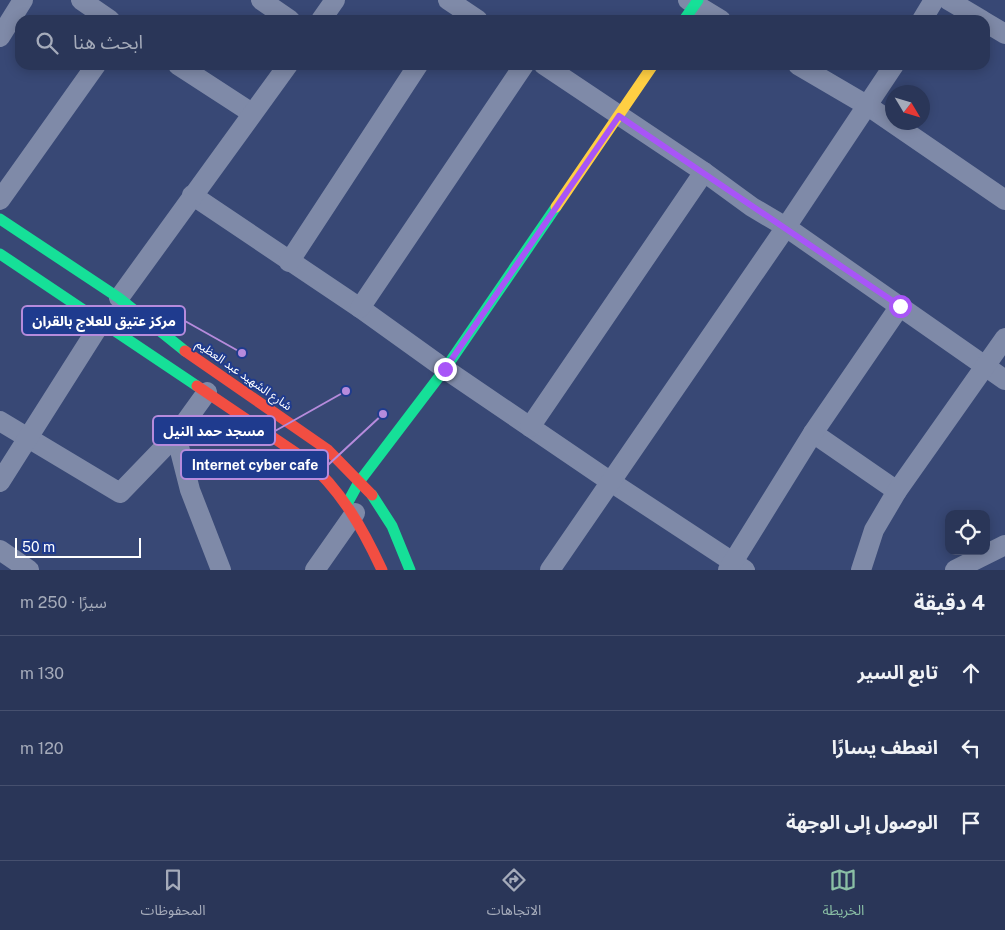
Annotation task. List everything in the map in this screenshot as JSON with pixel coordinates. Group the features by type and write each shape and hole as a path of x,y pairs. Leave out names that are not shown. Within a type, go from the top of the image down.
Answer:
{"main road":[{"path":"352,507 360,482 445,369 651,70"},
{"name":"شارع الشهيد عبد العظيم","path":"0,219 119,298 186,350 328,450 376,499 384,512 410,570"},
{"path":"0,254 305,459 334,485 352,507 382,570"},
{"path":"172,368 186,350"}],"street":[{"path":"0,37 23,0"},
{"path":"81,0 103,15"},
{"path":"261,0 283,15"},
{"path":"324,15 335,0"},
{"path":"925,15 934,0"},
{"path":"948,0 974,15"},
{"path":"691,6 710,15"},
{"path":"451,9 466,15"},
{"path":"990,25 1005,34"},
{"path":"0,200 92,70"},
{"path":"186,70 252,113"},
{"path":"119,298 284,70"},
{"path":"289,262 415,70"},
{"path":"360,308 521,70"},
{"path":"551,70 704,172 752,207 786,228 1005,380"},
{"path":"807,70 868,106 1005,200"},
{"path":"550,570 566,562 611,482 786,228 891,70"},
{"path":"530,427 704,172"},
{"path":"192,195 360,308 445,369 735,567 813,433 900,306"},
{"path":"0,482 102,321"},
{"path":"861,570 874,530 897,490 1005,338"},
{"path":"0,421 27,439 120,493 176,435 206,392"},
{"path":"813,433 897,490"},
{"path":"176,435 190,490 221,570"},
{"path":"315,570 352,507"},
{"path":"955,570 1005,545"},
{"path":"0,550 29,570"}],"traffic: fast":[{"path":"688,15 698,0"},
{"path":"348,502 359,482 445,369 556,207"},
{"path":"0,219 119,298 185,351"},
{"path":"0,254 197,386"},
{"path":"372,495 392,526 410,570"}],"traffic: slow":[{"path":"556,207 650,70"}],"traffic: jam":[{"path":"185,351 328,450 372,495"},
{"path":"197,386 305,459 318,471 350,510 382,570"}],"place":[{"name":"مركز عتيق للعلاج بالقران","path":"242,353"},
{"name":"مسجد حمد النيل","path":"346,391"},
{"name":"Internet cyber cafe","path":"383,414"}],"route":[{"path":"445,369 619,116 900,306"}]}
